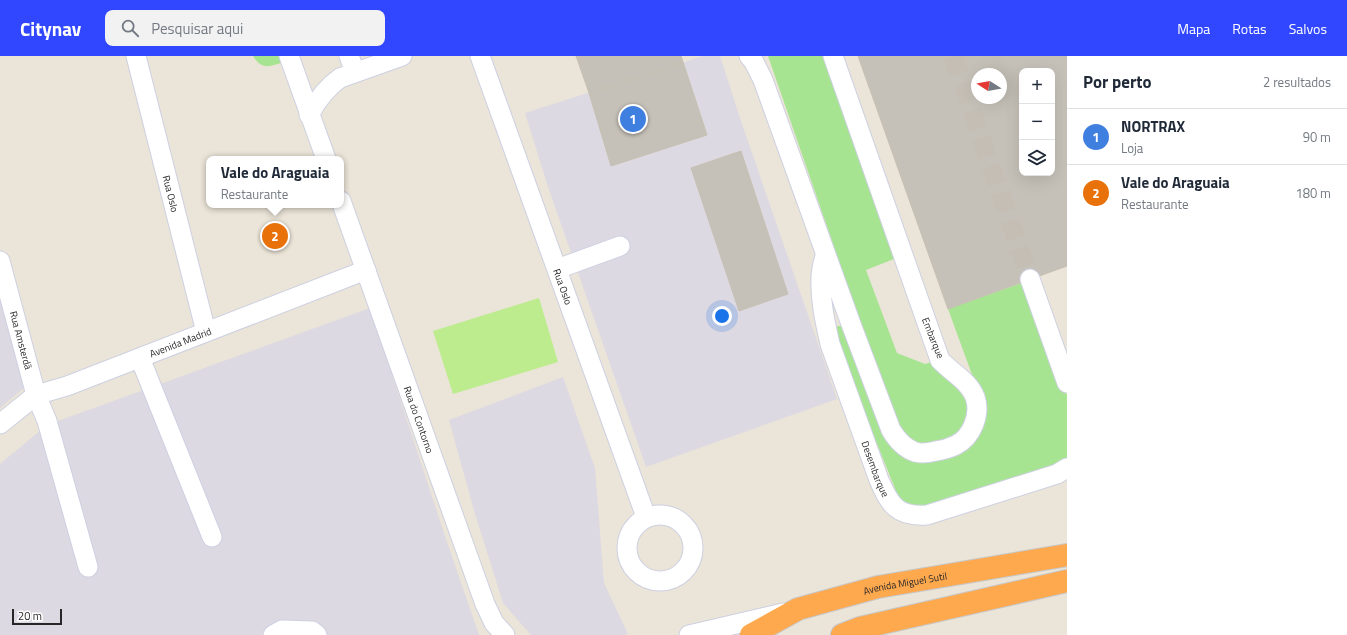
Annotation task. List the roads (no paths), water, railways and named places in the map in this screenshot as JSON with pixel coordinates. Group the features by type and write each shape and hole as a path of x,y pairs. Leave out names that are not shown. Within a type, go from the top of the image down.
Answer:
{"highway":[{"name":"Avenida Miguel Sutil","path":"751,635 798,609 878,587 1062,555"},
{"path":"842,635 860,628 1067,581"}],"street":[{"name":"Rua Oslo","path":"136,56 206,332"},
{"path":"289,56 325,156"},
{"path":"309,115 317,99 332,83 340,78 352,64 402,56"},
{"name":"Rua Oslo","path":"480,56 646,517"},
{"name":"Embarque","path":"749,56 754,62 763,80 891,430 896,439 904,446 915,452 924,454 943,450 957,445 965,439 971,431 977,411 975,399 962,378 949,369 940,360 833,56"},
{"name":"Rua do Contorno","path":"344,208 485,604 494,623 505,635"},
{"path":"557,269 620,246"},
{"name":"Desembarque","path":"825,252 821,277 822,296 830,344 879,480 888,499 894,507 915,516 927,515 1057,474 1067,468"},
{"name":"Rua Amsterdã","path":"0,262 36,395 47,420 88,567"},
{"name":"Avenida Madrid","path":"0,424 36,395 67,386 366,270"},
{"path":"1030,279 1067,383"},
{"path":"140,358 212,537"},
{"path":"689,635 798,609"},
{"path":"273,635 282,630 312,631 317,635"}],"tunnel":[{"path":"953,56 1030,279"}],"place":[{"name":"NORTRAX","path":"633,119"},
{"name":"Vale do Araguaia","path":"275,236"}]}
